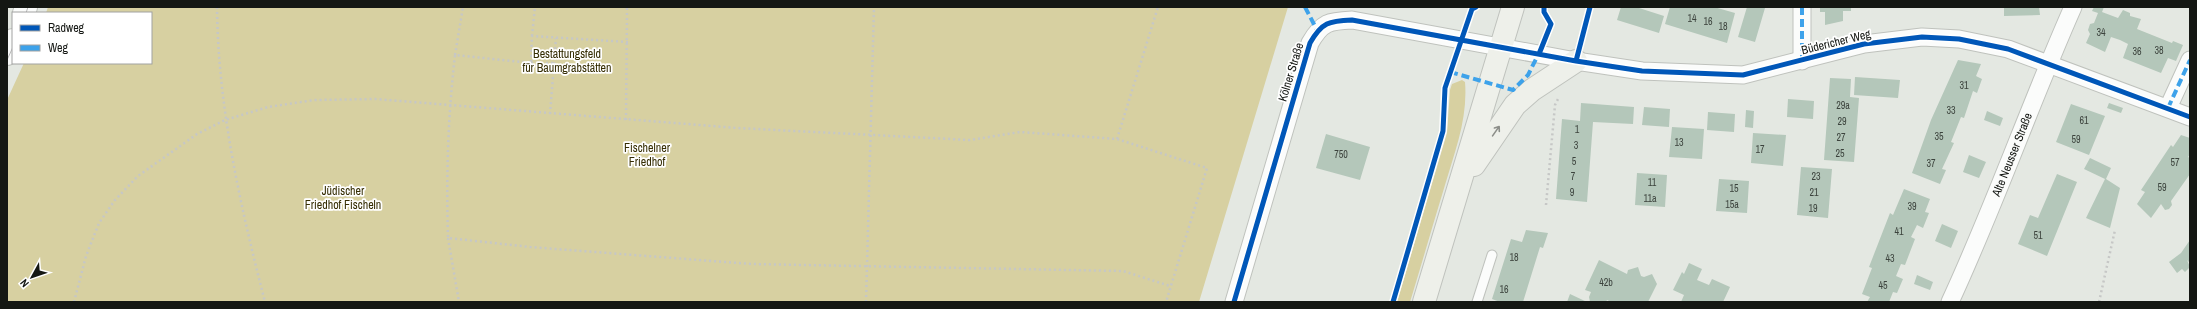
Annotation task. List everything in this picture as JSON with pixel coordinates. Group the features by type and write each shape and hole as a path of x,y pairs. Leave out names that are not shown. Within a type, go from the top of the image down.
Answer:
{"main road":[{"path":"1424,302 1460,188 1513,7"},
{"path":"1460,188 1515,105 1532,90 1576,61"}],"street":[{"path":"1802,7 1802,61"},
{"name":"Alte Neusser Straße","path":"1950,302 1970,258 2048,64 2074,7"},
{"name":"Kölner Straße","path":"1234,302 1310,43 1317,30 1330,21 1352,20 1502,47"},
{"name":"Büdericher Weg","path":"1502,47 1576,61 1642,71 1743,76 1864,44 1922,36 1959,39 2008,49 2190,116"},
{"path":"7,54 12,42"},
{"path":"2168,108 2190,60"}],"lane":[{"path":"1477,302 1492,254"}],"path":[{"path":"217,7 218,49 225,120 250,242 265,302"},
{"path":"459,302 448,238 446,181 449,104 463,7"},
{"path":"531,63 535,7"},
{"path":"626,120 628,42 627,7"},
{"path":"866,302 874,7"},
{"path":"1117,139 1158,7"},
{"path":"532,36 628,42"},
{"path":"550,114 556,38"},
{"path":"455,55 531,63 554,63"},
{"path":"1546,205 1555,104 1561,92"},
{"path":"74,302 86,256 99,223 115,200 138,176 168,153 197,134 225,120 268,107 314,100 375,100 449,104 626,120 970,140 1020,132 1117,139 1207,168 1166,302"},
{"path":"2099,302 2115,230"},
{"path":"448,238 530,247 751,264 868,265 1123,271 1170,286"}],"green space":[{"name":"Fischelner Friedhof","path":"48,7 1288,7 1199,302 7,302 7,100 24,64 152,64 152,12 46,12"},
{"path":"1462,80 1465,82 1465,108 1457,147 1410,302 1397,302 1447,133 1450,90 1452,84"}],"building":[{"path":"1621,7 1636,7 1664,16 1659,33 1617,20"},
{"path":"1670,7 1714,7 1735,13 1727,43 1665,24"},
{"path":"1747,7 1765,8 1755,42 1738,37"},
{"path":"1820,7 1851,7 1851,11 1843,11 1843,21 1825,25 1825,12 1820,12"},
{"path":"2004,7 2039,7 2040,15 2004,16"},
{"path":"2094,7 2104,7 2102,12 2118,18 2123,10 2130,13 2130,16 2141,19 2137,29 2172,43 2173,41 2183,45 2176,61 2168,58 2161,73 2123,58 2128,44 2120,40 2111,37 2105,52 2086,43 2090,34 2088,30 2090,24 2094,23 2098,13 2092,11"},
{"path":"1958,60 1981,64 1976,76 1982,79 1977,93 1973,91 1964,118 1961,117 1951,142 1954,143 1942,169 1946,170 1940,184 1912,173 1931,120"},
{"path":"1855,77 1900,80 1898,98 1854,95"},
{"path":"1830,78 1851,79 1850,97 1859,98 1854,162 1824,160"},
{"path":"1788,99 1814,101 1813,119 1787,117"},
{"path":"1581,103 1634,107 1633,124 1593,122 1587,202 1556,199 1562,119 1580,121"},
{"path":"2109,103 2123,108 2121,113 2107,108"},
{"path":"2071,104 2105,116 2089,155 2056,142"},
{"path":"1644,107 1670,109 1669,127 1642,125"},
{"path":"1746,110 1754,111 1753,128 1745,127"},
{"path":"1987,111 2003,118 2000,126 1984,120"},
{"path":"1708,112 1735,114 1734,132 1707,130"},
{"path":"1672,127 1704,129 1702,159 1669,157"},
{"path":"1753,133 1786,135 1783,166 1751,163"},
{"path":"1326,134 1370,147 1360,180 1316,168"},
{"path":"2181,135 2190,138 2190,154 2188,157 2190,158 2190,174 2171,201 2172,205 2169,209 2165,210 2161,204 2151,218 2137,204 2145,192 2141,190 2171,145 2173,147"},
{"path":"1969,155 1986,162 1979,178 1963,172"},
{"path":"2090,158 2111,168 2106,179 2120,188 2110,228 2086,218 2105,179 2084,169"},
{"path":"1801,167 1832,169 1828,218 1797,215"},
{"path":"1637,173 1667,175 1665,207 1635,205"},
{"path":"2057,174 2077,182 2047,256 2018,244 2030,215 2038,218"},
{"path":"1719,179 1749,181 1747,213 1716,211"},
{"path":"1904,189 1930,199 1925,212 1929,213 1923,228 1917,225 1911,237 1915,239 1905,265 1901,264 1896,276 1903,279 1897,293 1893,292 1889,302 1867,302 1870,297 1862,294 1872,268 1869,267 1890,213 1893,215"},
{"path":"1942,224 1958,231 1951,248 1935,241"},
{"path":"1526,230 1548,233 1543,248 1540,247 1523,302 1500,302 1492,299 1511,239 1522,242"},
{"path":"2190,240 2190,263 2187,260 2190,267 2185,272 2182,269 2177,273 2169,262 2181,253"},
{"path":"1599,260 1627,274 1628,270 1638,267 1641,276 1644,277 1652,274 1657,284 1648,302 1611,302 1607,300 1606,302 1590,302 1589,297 1591,292 1585,290"},
{"path":"1689,263 1702,269 1697,280 1709,285 1712,279 1730,287 1723,302 1681,302 1684,295 1673,290 1682,272 1684,274"},
{"path":"1917,275 1933,282 1930,290 1914,284"},
{"path":"1570,294 1587,302 1567,302"}],"tram line":[{"path":"26,12 28,7"},
{"path":"7,60 12,49"}],"marked path":[{"path":"1305,7 1317,30"},
{"path":"1802,7 1802,61"},
{"path":"1450,72 1513,90 1528,75 1540,51"},
{"path":"2168,108 2190,60"}],"cycle path":[{"path":"1393,302 1443,131 1445,88 1472,9 1476,7"},
{"path":"1539,54 1551,24 1544,12 1544,7"},
{"path":"1576,61 1590,7"},
{"path":"1234,302 1310,43 1322,27 1337,21 1352,20 1576,61 1642,71 1743,75 1864,44 1922,37 1959,39 2008,49 2190,117"}],"park label":[{"name":"Bestattungsfeld für Baumgrabstätten","path":"567,61"},
{"name":"Jüdischer Friedhof Fischeln","path":"343,198"}]}
